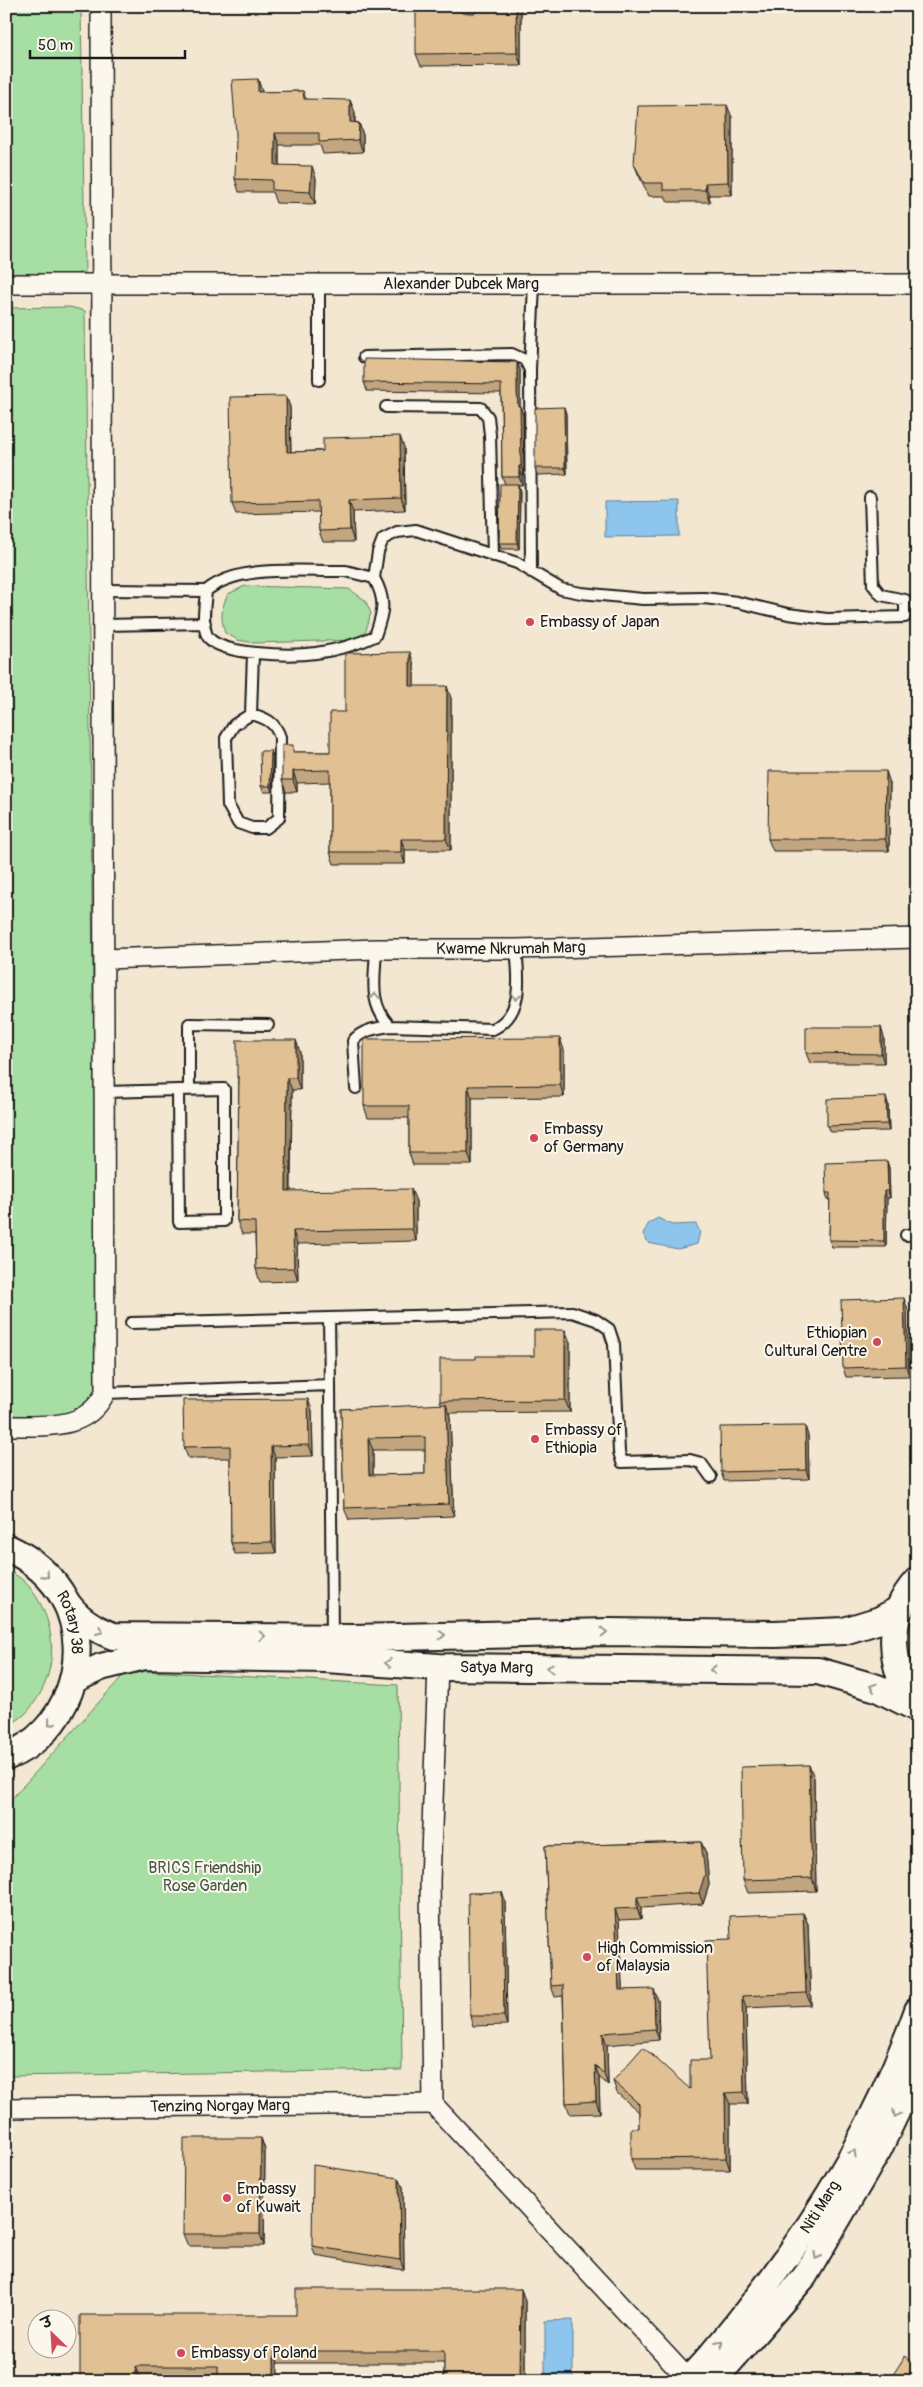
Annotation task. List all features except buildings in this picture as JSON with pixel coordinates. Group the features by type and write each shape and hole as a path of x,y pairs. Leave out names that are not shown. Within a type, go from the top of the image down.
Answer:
{"main road":[{"name":"Rotary 38","path":"6,1547 24,1556 47,1575 64,1599 72,1618 77,1659 73,1680 58,1716 30,1744 9,1759"},
{"path":"917,1581 900,1609 893,1639 894,1654 902,1684 917,1707"},
{"name":"Satya Marg","path":"64,1599 70,1608 94,1629 113,1636 332,1638 610,1632 775,1634 844,1631 880,1620 900,1609"},
{"name":"Satya Marg","path":"73,1680 101,1667 144,1656 326,1659 438,1667 818,1671 877,1688 917,1707"}],"street":[{"path":"6,1426 60,1424 85,1418 98,1407 105,1393 101,6"},
{"name":"Alexander Dubcek Marg","path":"6,284 102,286 917,284"},
{"name":"Kwame Nkrumah Marg","path":"105,959 376,949 516,949 917,938"},
{"path":"438,1667 430,1881 432,2104 688,2380"},
{"name":"Niti Marg","path":"688,2380 736,2324 786,2260 831,2192 870,2121 904,2047 917,2010"},
{"name":"Niti Marg","path":"714,2381 805,2276 878,2150 917,2070"},
{"name":"Tenzing Norgay Marg","path":"6,2108 432,2104"}],"lane":[{"path":"319,285 319,380"},
{"path":"531,572 530,370 534,285"},
{"path":"364,357 512,354 525,360 530,370"},
{"path":"386,407 481,408 488,417 493,556"},
{"path":"206,591 205,623 208,636 218,645 253,652 314,653 353,646 375,636 384,611 379,587 374,578 378,552 383,539 397,532 416,530 517,563 561,588 581,593 643,599 704,598 737,602 788,614 827,619 905,617 905,600 881,596 873,586 870,497"},
{"path":"104,590 206,591 216,582 253,572 346,571 374,578"},
{"path":"104,625 205,623"},
{"path":"251,714 253,652"},
{"path":"251,714 265,718 276,726 280,737 280,818 266,828 252,828 238,823 228,805 226,738 234,725 251,714"},
{"path":"376,949 374,1000 380,1015 390,1026"},
{"path":"356,1088 353,1041 357,1036 372,1029 390,1026 493,1029 504,1023 513,1012 519,981 516,949"},
{"path":"105,1092 184,1090 224,1090 224,1221 178,1222 184,1090 189,1024 268,1024"},
{"path":"906,1234 917,1234"},
{"path":"131,1323 572,1312 596,1320 609,1329 614,1344 619,1452 622,1462 690,1460 701,1462 711,1477"},
{"path":"329,1318 332,1638"},
{"path":"105,1393 330,1385"}],"green space":[{"path":"6,6 81,6 85,272 69,275 6,276"},
{"path":"70,307 85,311 98,1393 82,1408 51,1421 18,1419 6,1408 6,308"},
{"path":"245,586 349,589 365,600 371,613 365,634 354,640 255,643 238,640 225,633 222,613 228,594"},
{"path":"6,1569 25,1582 37,1597 45,1613 52,1648 50,1666 45,1683 37,1699 21,1718 6,1728"},
{"name":"BRICS Friendship Rose Garden","path":"128,1670 398,1685 402,2070 6,2076 6,1805"}],"water":[{"path":"679,501 679,536 605,537 605,502"},
{"path":"658,1218 672,1225 696,1224 700,1232 697,1244 678,1249 648,1243 643,1234 649,1223"},
{"path":"573,2320 573,2380 545,2380 545,2321"}],"place":[{"name":"Embassy of Japan","path":"530,622"},
{"name":"Embassy of Germany","path":"534,1138"},
{"name":"Ethiopian Cultural Centre","path":"877,1342"},
{"name":"Embassy of Ethiopia","path":"535,1439"},
{"name":"High Commission of Malaysia","path":"587,1957"},
{"name":"Embassy of Kuwait","path":"227,2198"},
{"name":"Embassy of Poland","path":"181,2353"}]}
